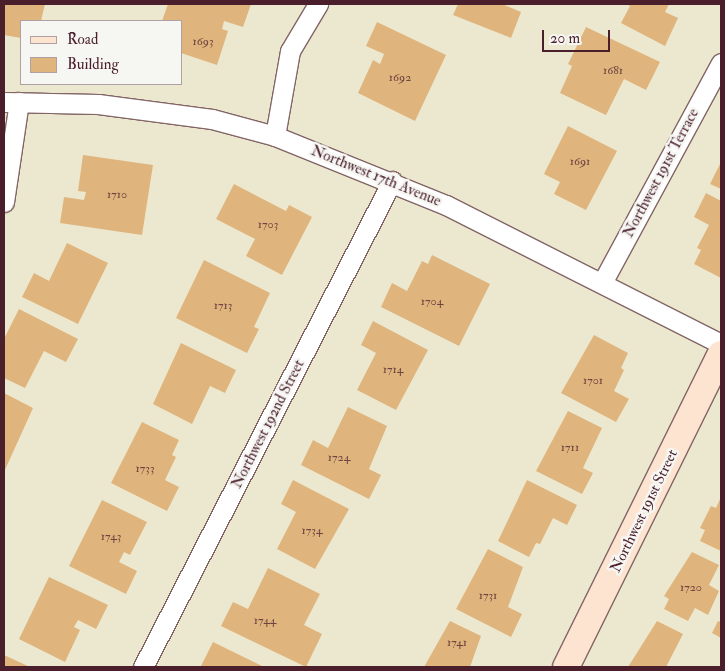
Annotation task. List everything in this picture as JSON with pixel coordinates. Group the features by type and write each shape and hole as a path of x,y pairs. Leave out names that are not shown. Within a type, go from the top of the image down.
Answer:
{"street":[{"path":"275,136 290,51 318,4"},
{"name":"Northwest 191st Terrace","path":"602,283 721,63"},
{"path":"4,202 11,102"},
{"name":"Northwest 17th Avenue","path":"11,102 107,105 212,119 275,136 392,181 602,283 721,344"},
{"name":"Northwest 192nd Street","path":"143,667 392,181"},
{"name":"Northwest 191st Street","path":"566,667 721,354"}],"building":[{"path":"4,4 45,4 41,20 20,20 20,38 4,35"},
{"path":"168,4 251,4 243,27 224,21 222,29 228,31 217,65 182,53 182,20 162,20"},
{"path":"458,4 502,4 521,12 511,38 453,15"},
{"path":"626,4 669,4 665,12 678,18 665,46 621,23 630,6"},
{"path":"377,22 446,55 415,121 358,93 373,60 380,64 384,54 366,46"},
{"path":"586,27 660,62 646,90 624,79 606,115 560,93 572,66 568,64"},
{"path":"568,126 617,151 586,210 554,194 560,182 544,174"},
{"path":"83,155 153,165 142,235 60,223 64,197 84,200 86,192 78,191"},
{"path":"721,162 721,189 710,184"},
{"path":"234,184 286,211 289,205 312,217 282,275 246,256 255,239 216,219"},
{"path":"706,193 721,201 721,278 694,264 701,250 697,248 709,225 694,217"},
{"path":"67,243 108,263 78,324 22,297 34,273 49,281"},
{"path":"432,255 490,284 459,346 381,307 392,283 407,291 422,261 428,264"},
{"path":"204,260 270,293 254,327 259,329 247,353 176,318"},
{"path":"19,309 78,339 66,362 44,351 25,388 4,378 4,339"},
{"path":"373,321 428,350 396,410 357,390 376,353 361,345"},
{"path":"594,335 628,353 621,368 624,370 614,391 629,399 616,422 561,393"},
{"path":"181,343 236,370 225,393 210,386 192,424 153,404"},
{"path":"4,393 33,408 4,472"},
{"path":"348,407 387,426 369,469 381,475 369,499 301,465 313,440 328,448"},
{"path":"568,411 602,428 583,468 593,473 582,494 536,471"},
{"path":"142,422 179,440 172,455 176,457 165,480 179,487 167,511 111,483"},
{"path":"293,480 349,509 315,569 277,549 296,512 281,504"},
{"path":"527,480 577,505 567,525 553,518 540,544 536,543 529,557 498,541"},
{"path":"721,497 721,551 700,541 705,530 700,528 711,506 716,508"},
{"path":"102,500 147,522 130,555 124,552 119,562 137,571 126,594 69,566"},
{"path":"488,549 523,567 508,607 522,614 511,637 456,609"},
{"path":"692,552 719,565 709,585 719,591 708,615 695,608 688,621 664,609 669,599 664,596"},
{"path":"268,568 320,594 304,625 322,634 306,667 221,626 233,602 248,609"},
{"path":"49,577 108,605 96,629 78,620 74,627 80,630 65,662 19,639"},
{"path":"450,621 481,636 470,667 424,667"},
{"path":"657,621 683,634 666,667 628,667"},
{"path":"718,621 721,622 721,638 712,633"},
{"path":"213,642 264,667 203,667 201,666"},
{"path":"4,655 30,667 4,667"}]}
